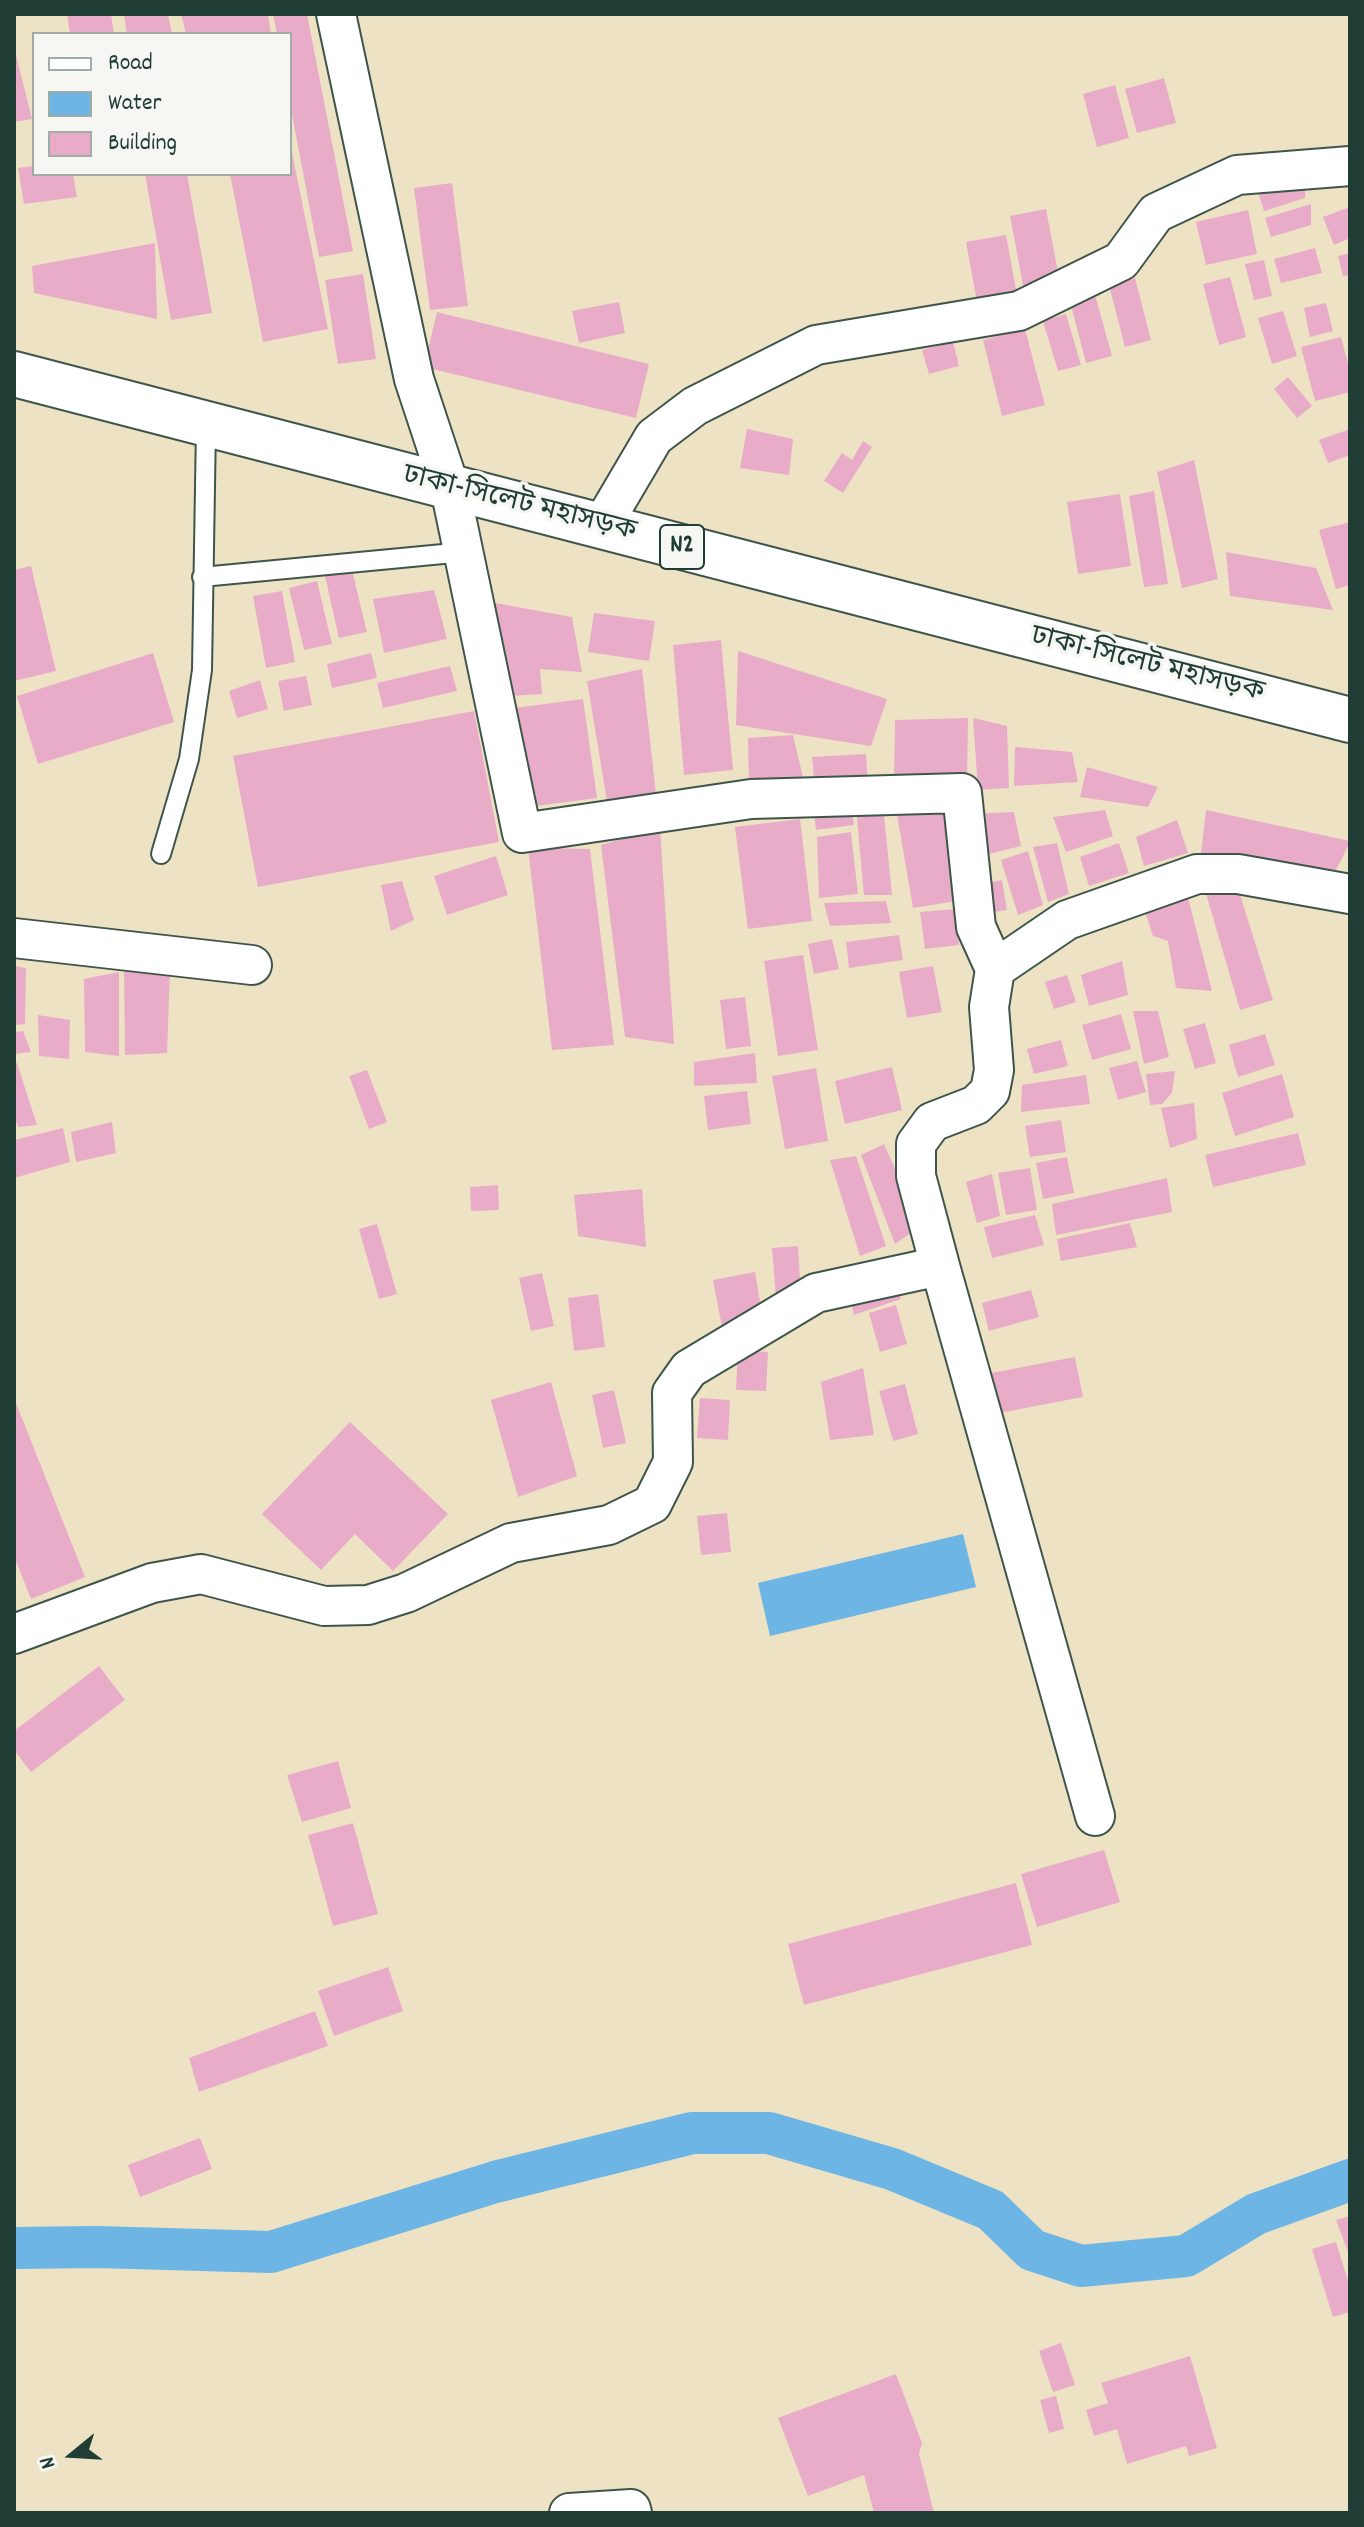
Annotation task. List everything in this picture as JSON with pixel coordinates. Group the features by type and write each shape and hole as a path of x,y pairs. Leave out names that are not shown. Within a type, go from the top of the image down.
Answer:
{"highway":[{"name":"ঢাকা-সিলেট মহাসড়ক","path":"14,374 1350,720"}],"street":[{"path":"336,14 414,379 450,488 522,833 751,799 962,793 976,927 995,969 989,1007 994,1070 990,1091 976,1105 932,1122 916,1144 916,1176 1095,1816"},
{"path":"601,527 654,437 695,406 816,345 1019,311 1121,261 1156,213 1237,175 1350,166"},
{"path":"995,969 1067,920 1197,874 1238,874 1350,894"},
{"path":"14,938 252,965"},
{"path":"14,1634 152,1583 201,1574 324,1606 368,1605 406,1593 511,1543 609,1525 652,1504 673,1462 672,1393 689,1369 816,1293 940,1266"},
{"path":"569,2513 631,2509 632,2513"}],"lane":[{"path":"161,854 189,759 202,670 206,426"},
{"path":"202,577 464,552"}],"water":[{"path":"963,1534 976,1587 770,1636 758,1583"}],"building":[{"path":"67,14 111,14 114,32 70,32"},
{"path":"124,14 168,14 172,32 127,32"},
{"path":"181,14 268,14 271,32 186,32"},
{"path":"273,14 307,14 353,251 319,257 292,115 292,32 277,32"},
{"path":"14,46 32,119 14,122"},
{"path":"1164,78 1176,123 1137,133 1125,89"},
{"path":"1115,85 1129,138 1097,147 1083,94"},
{"path":"292,153 328,329 263,342 230,176 292,176"},
{"path":"32,166 32,176 73,176 77,197 24,204 18,168"},
{"path":"145,176 187,176 212,313 171,320"},
{"path":"1305,177 1305,198 1264,211 1258,192"},
{"path":"452,183 468,306 430,310 414,188"},
{"path":"1311,204 1311,225 1271,237 1265,218"},
{"path":"1350,207 1350,238 1334,245 1323,217"},
{"path":"1046,209 1060,283 1024,290 1010,216"},
{"path":"1248,210 1257,254 1206,265 1196,222"},
{"path":"1006,235 1017,295 977,302 966,242"},
{"path":"155,243 157,319 34,293 32,266"},
{"path":"1315,248 1322,273 1281,283 1274,259"},
{"path":"1350,253 1350,275 1343,276 1338,256"},
{"path":"1264,260 1272,296 1254,300 1245,264"},
{"path":"363,274 376,359 338,364 325,280"},
{"path":"1230,277 1246,337 1219,345 1203,284"},
{"path":"1135,278 1151,340 1125,347 1109,285"},
{"path":"1095,295 1112,356 1086,363 1070,302"},
{"path":"619,302 625,333 579,343 572,311"},
{"path":"1326,303 1333,331 1310,337 1304,308"},
{"path":"1283,311 1297,356 1272,364 1258,318"},
{"path":"437,312 649,364 636,418 424,367"},
{"path":"1066,314 1081,365 1058,371 1043,321"},
{"path":"1025,329 1045,405 1002,416 983,340"},
{"path":"1341,337 1350,372 1350,392 1315,401 1301,347"},
{"path":"953,342 959,366 929,374 922,350"},
{"path":"1288,377 1312,406 1297,418 1274,389"},
{"path":"747,429 793,439 789,475 740,468"},
{"path":"1350,429 1350,455 1328,463 1319,440"},
{"path":"863,441 872,447 843,493 824,481 842,453 852,460"},
{"path":"1194,460 1218,579 1182,588 1157,472"},
{"path":"1154,491 1168,584 1144,587 1129,496"},
{"path":"1120,494 1131,566 1078,574 1067,502"},
{"path":"1350,522 1350,585 1336,589 1319,530"},
{"path":"1226,552 1316,568 1333,610 1230,596"},
{"path":"31,566 56,671 14,681 14,570"},
{"path":"352,570 367,632 339,638 325,576"},
{"path":"317,581 332,644 304,650 289,588"},
{"path":"434,590 447,639 384,653 373,599"},
{"path":"282,591 295,662 266,668 253,596"},
{"path":"490,602 572,617 582,672 540,669 542,694 510,696"},
{"path":"594,613 655,621 649,661 588,652"},
{"path":"721,640 733,770 684,775 673,645"},
{"path":"738,651 887,699 871,746 736,725"},
{"path":"153,653 174,722 38,764 17,696"},
{"path":"371,653 377,678 332,688 327,664"},
{"path":"450,666 457,691 383,708 377,683"},
{"path":"642,669 656,794 607,801 587,681"},
{"path":"306,676 312,705 284,711 278,681"},
{"path":"260,680 268,709 237,718 229,691"},
{"path":"583,699 597,798 521,808 507,709"},
{"path":"474,711 499,842 258,887 233,756"},
{"path":"968,718 967,784 894,788 895,720"},
{"path":"973,718 1007,726 1009,788 978,790"},
{"path":"793,735 805,786 749,786 748,738"},
{"path":"1015,747 1072,752 1078,782 1014,786"},
{"path":"866,754 868,787 815,790 812,757"},
{"path":"1087,767 1158,787 1148,807 1080,797"},
{"path":"946,800 962,900 913,908 896,809"},
{"path":"851,801 854,825 816,830 813,807"},
{"path":"883,805 892,895 864,895 856,808"},
{"path":"1105,810 1113,836 1066,852 1053,817"},
{"path":"1206,810 1350,842 1336,870 1201,853"},
{"path":"1014,812 1021,846 973,858 969,814"},
{"path":"800,819 812,921 748,929 735,827"},
{"path":"1177,820 1188,853 1144,866 1136,837"},
{"path":"660,828 674,1044 625,1037 601,845"},
{"path":"851,832 858,894 819,898 817,837"},
{"path":"1057,843 1069,894 1048,902 1033,847"},
{"path":"1119,843 1129,873 1089,886 1080,857"},
{"path":"528,848 590,849 614,1045 552,1050"},
{"path":"1028,851 1043,905 1018,915 1001,860"},
{"path":"496,856 508,895 447,915 434,876"},
{"path":"1002,880 1007,910 979,914 975,885"},
{"path":"1202,880 1237,885 1273,1000 1240,1010"},
{"path":"402,881 414,920 391,931 381,885"},
{"path":"1185,886 1212,991 1176,988 1168,941 1153,936 1143,905"},
{"path":"886,901 891,923 830,926 824,903"},
{"path":"955,909 959,945 925,949 920,912"},
{"path":"899,935 903,960 849,968 846,942"},
{"path":"832,939 839,969 814,974 808,944"},
{"path":"803,955 818,1050 778,1056 764,961"},
{"path":"1122,961 1128,995 1089,1006 1081,975"},
{"path":"14,966 26,968 25,1024 14,1025"},
{"path":"124,966 170,969 167,1053 125,1055"},
{"path":"933,966 942,1012 907,1018 899,972"},
{"path":"119,972 119,1056 85,1052 84,979"},
{"path":"1067,975 1076,1002 1054,1009 1045,982"},
{"path":"745,997 751,1046 726,1049 720,1000"},
{"path":"1133,1011 1158,1011 1169,1057 1144,1064"},
{"path":"1121,1014 1131,1049 1092,1060 1082,1025"},
{"path":"38,1015 70,1020 69,1059 39,1056"},
{"path":"1205,1023 1216,1063 1195,1069 1183,1029"},
{"path":"23,1031 31,1052 14,1054 14,1032"},
{"path":"1265,1034 1275,1065 1238,1077 1229,1045"},
{"path":"1061,1040 1068,1066 1034,1074 1027,1049"},
{"path":"755,1053 757,1083 694,1086 694,1062"},
{"path":"1137,1061 1146,1092 1118,1100 1109,1068"},
{"path":"14,1063 17,1063 37,1125 18,1127 14,1115"},
{"path":"892,1067 902,1110 845,1124 835,1081"},
{"path":"816,1068 828,1141 785,1149 772,1076"},
{"path":"367,1070 387,1122 369,1129 349,1076"},
{"path":"1175,1071 1172,1093 1162,1104 1150,1105 1146,1074"},
{"path":"1282,1074 1294,1117 1235,1136 1222,1093"},
{"path":"1086,1075 1090,1104 1021,1112 1022,1085"},
{"path":"747,1091 751,1124 708,1130 704,1096"},
{"path":"1194,1103 1197,1139 1170,1148 1161,1108"},
{"path":"1061,1120 1066,1152 1030,1157 1025,1126"},
{"path":"112,1122 116,1153 76,1162 71,1132"},
{"path":"63,1128 70,1162 14,1178 14,1140"},
{"path":"1298,1133 1306,1165 1213,1187 1205,1155"},
{"path":"884,1144 921,1226 895,1244 861,1155"},
{"path":"856,1156 886,1246 860,1256 830,1160"},
{"path":"1067,1157 1074,1193 1043,1199 1036,1163"},
{"path":"1030,1168 1037,1210 1006,1215 998,1173"},
{"path":"992,1174 1000,1216 977,1223 966,1182"},
{"path":"1167,1178 1172,1212 1056,1235 1052,1204"},
{"path":"498,1185 499,1210 471,1211 470,1187"},
{"path":"642,1189 646,1247 578,1236 574,1195"},
{"path":"1035,1215 1044,1245 992,1258 984,1227"},
{"path":"1130,1223 1137,1247 1061,1261 1057,1239"},
{"path":"377,1224 397,1294 379,1299 359,1229"},
{"path":"798,1246 801,1296 776,1298 772,1248"},
{"path":"755,1272 763,1320 722,1327 713,1280"},
{"path":"542,1273 554,1326 531,1331 519,1278"},
{"path":"895,1280 901,1299 854,1315 849,1295"},
{"path":"1031,1290 1039,1317 989,1331 982,1303"},
{"path":"598,1294 605,1347 574,1351 568,1298"},
{"path":"896,1305 907,1344 880,1352 869,1313"},
{"path":"738,1350 768,1352 766,1391 736,1390"},
{"path":"1075,1357 1083,1397 994,1414 986,1374"},
{"path":"863,1368 874,1435 830,1440 821,1382"},
{"path":"551,1382 577,1476 518,1497 491,1400"},
{"path":"905,1384 918,1434 893,1441 879,1391"},
{"path":"614,1390 626,1443 603,1448 592,1395"},
{"path":"14,1398 85,1577 31,1599 14,1556"},
{"path":"700,1398 730,1400 728,1440 697,1438"},
{"path":"350,1422 448,1514 393,1571 355,1534 321,1570 262,1514"},
{"path":"727,1513 731,1552 701,1555 697,1516"},
{"path":"99,1666 125,1700 31,1772 14,1750 14,1731"},
{"path":"338,1761 351,1808 302,1822 287,1775"},
{"path":"353,1823 378,1914 333,1926 308,1835"},
{"path":"1104,1850 1120,1902 1037,1927 1021,1874"},
{"path":"1016,1883 1032,1945 804,2005 788,1944"},
{"path":"388,1967 403,2011 334,2036 318,1991"},
{"path":"315,2011 328,2046 199,2092 189,2058"},
{"path":"200,2138 212,2169 140,2197 128,2165"},
{"path":"1350,2216 1350,2257 1336,2220"},
{"path":"1336,2242 1350,2287 1350,2312 1333,2317 1312,2249"},
{"path":"1061,2343 1075,2385 1053,2392 1039,2351"},
{"path":"1190,2356 1217,2448 1189,2456 1186,2446 1127,2464 1117,2429 1094,2436 1086,2410 1108,2403 1101,2383"},
{"path":"896,2374 922,2443 919,2454 934,2513 874,2513 864,2475 808,2496 778,2418"},
{"path":"1056,2396 1064,2429 1049,2433 1040,2400"}],"waterway":[{"path":"14,2248 271,2252 495,2182 692,2133 769,2133 892,2169 991,2210 1032,2250 1081,2266 1186,2256 1256,2214 1350,2180"}]}
